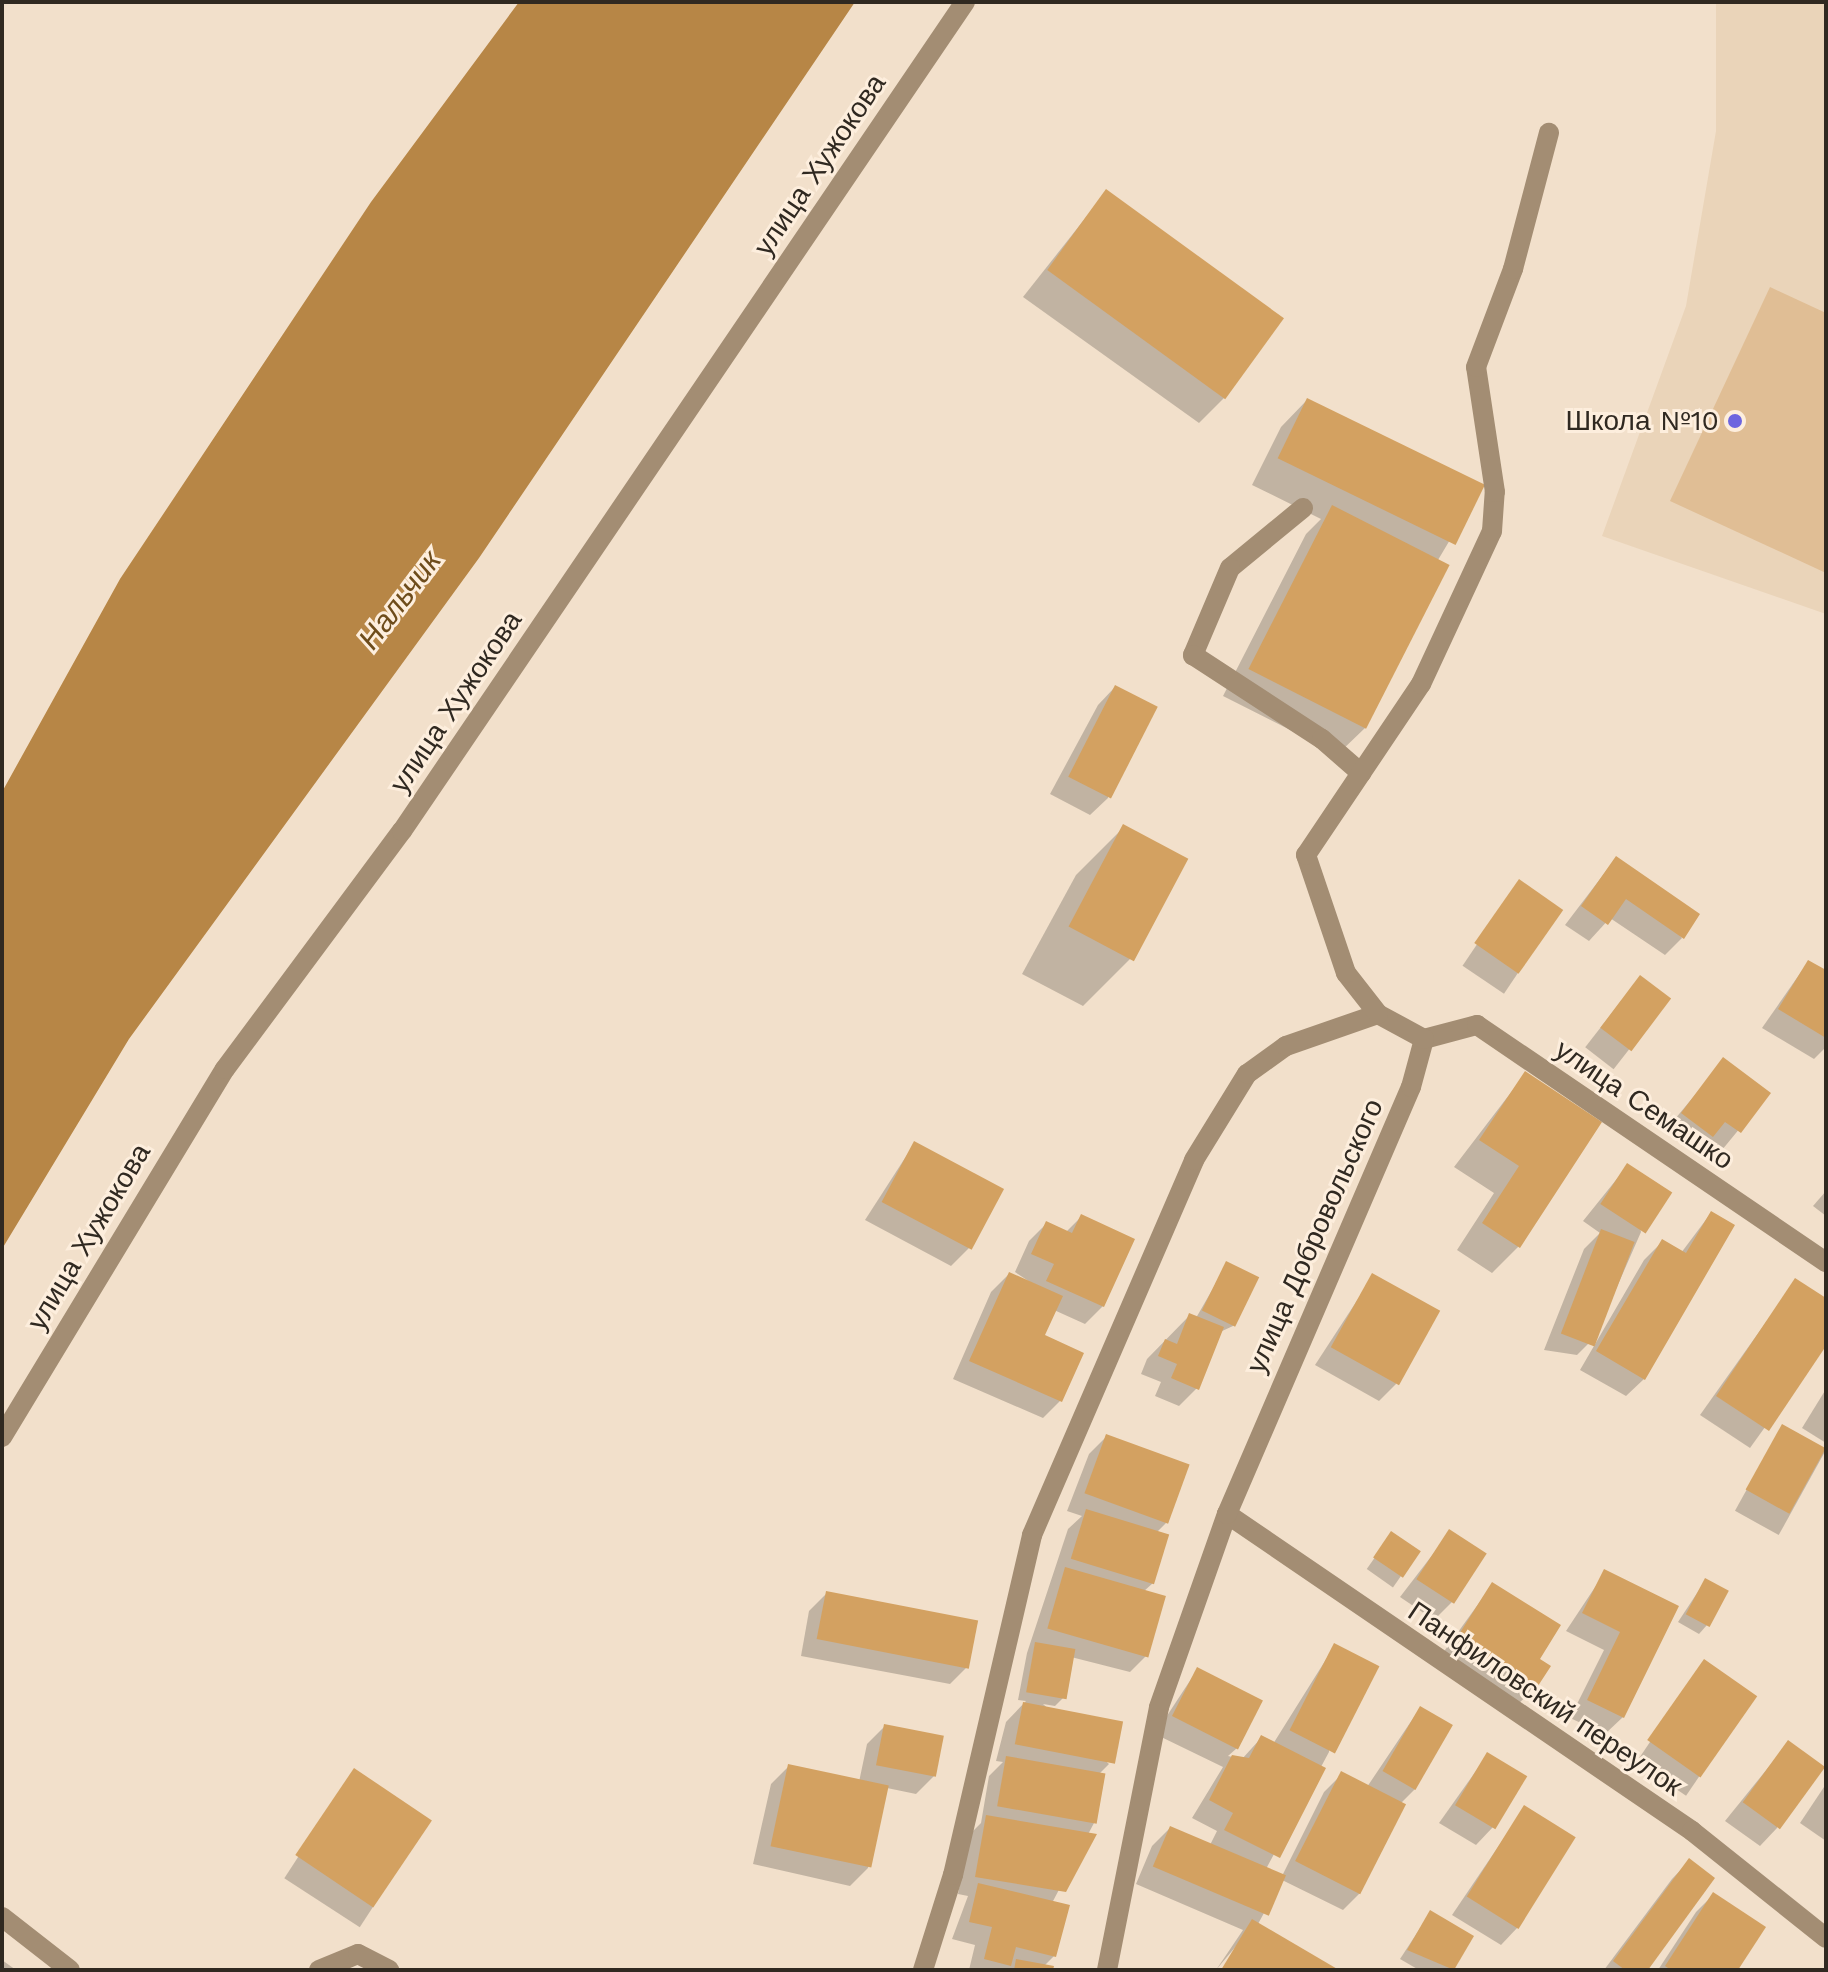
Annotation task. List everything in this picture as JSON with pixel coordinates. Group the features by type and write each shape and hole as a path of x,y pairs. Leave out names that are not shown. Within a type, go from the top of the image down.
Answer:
{"street":[{"name":"улица Хужокова","path":"2,1437 225,1069 402,831 965,2"},
{"path":"1424,1039 1378,1014 1346,973 1306,855 1421,684 1492,531 1495,492 1476,367 1549,133"},
{"path":"1303,508 1230,568 1193,655 1322,739 1361,773"},
{"path":"923,1970 953,1875 1032,1535 1194,1160 1247,1074 1286,1046 1378,1014"},
{"name":"улица Семашко","path":"1424,1039 1477,1025 1826,1262"},
{"name":"улица Добровольского","path":"1107,1970 1159,1707 1227,1514 1411,1087 1424,1039"},
{"name":"Панфиловский переулок","path":"1227,1514 1692,1831 1826,1938"},
{"path":"2,1917 70,1970"},
{"path":"319,1970 358,1954 389,1970"}],"shaded area":[{"name":"Школа №10","path":"1716,2 1826,2 1826,614 1602,536 1686,306 1716,131"},
{"path":"1770,287 1826,313 1826,573 1670,501"}],"water":[{"name":"Нальчик","path":"519,2 855,2 479,558 129,1039 2,1249 2,792 120,579 371,202"}],"building":[{"path":"1106,189 1284,318 1225,399 1047,270"},
{"path":"1307,398 1485,485 1456,545 1278,458"},
{"path":"1332,505 1450,565 1366,729 1248,669"},
{"path":"1115,685 1158,707 1111,799 1068,777"},
{"path":"1123,824 1188,859 1134,961 1069,926"},
{"path":"1616,856 1700,914 1684,939 1626,899 1608,925 1581,906"},
{"path":"1519,879 1563,910 1518,974 1474,943"},
{"path":"1808,960 1826,970 1826,1038 1778,1009"},
{"path":"1640,975 1671,998 1631,1051 1600,1028"},
{"path":"1723,1057 1771,1093 1741,1133 1725,1122 1713,1137 1681,1113"},
{"path":"1525,1071 1602,1122 1520,1248 1482,1223 1519,1166 1479,1140"},
{"path":"914,1141 1004,1189 972,1250 882,1202"},
{"path":"1627,1163 1672,1192 1646,1234 1600,1204"},
{"path":"1711,1211 1735,1225 1645,1380 1596,1351 1662,1239 1686,1253"},
{"path":"1081,1214 1135,1239 1104,1307 1046,1281 1054,1264 1031,1254 1046,1221 1072,1233"},
{"path":"1601,1229 1635,1242 1594,1346 1561,1334"},
{"path":"1226,1261 1259,1277 1235,1327 1202,1310"},
{"path":"1009,1272 1063,1296 1045,1335 1084,1353 1062,1402 969,1361"},
{"path":"1372,1273 1440,1311 1399,1385 1331,1347"},
{"path":"1795,1278 1826,1298 1826,1346 1769,1431 1716,1396"},
{"path":"1189,1313 1224,1327 1199,1390 1171,1378 1177,1364 1158,1356 1165,1339 1177,1344"},
{"path":"1782,1424 1826,1448 1789,1514 1746,1490"},
{"path":"1106,1434 1190,1464 1168,1524 1084,1493"},
{"path":"1086,1509 1169,1534 1154,1584 1071,1559"},
{"path":"1449,1529 1487,1554 1454,1604 1416,1579"},
{"path":"1391,1531 1421,1551 1403,1578 1373,1558"},
{"path":"1065,1567 1166,1596 1148,1657 1047,1629"},
{"path":"1604,1569 1679,1606 1624,1718 1587,1700 1620,1632 1582,1613"},
{"path":"1705,1578 1729,1591 1710,1627 1686,1614"},
{"path":"1492,1582 1561,1625 1540,1659 1551,1666 1536,1689 1456,1639"},
{"path":"826,1591 978,1621 969,1669 817,1639"},
{"path":"1035,1642 1075,1649 1067,1699 1026,1692"},
{"path":"1334,1643 1379,1666 1335,1753 1290,1730"},
{"path":"1704,1659 1757,1696 1700,1777 1647,1740"},
{"path":"1197,1667 1263,1701 1238,1750 1172,1716"},
{"path":"1023,1702 1123,1721 1115,1764 1015,1744"},
{"path":"1420,1706 1453,1725 1415,1790 1382,1771"},
{"path":"884,1724 944,1736 936,1777 876,1765"},
{"path":"1261,1735 1326,1768 1280,1858 1224,1830 1233,1813 1209,1800 1232,1755 1249,1758"},
{"path":"1788,1740 1825,1767 1780,1829 1743,1802"},
{"path":"1487,1752 1527,1776 1495,1829 1455,1805"},
{"path":"1006,1756 1105,1774 1097,1824 997,1806"},
{"path":"788,1764 889,1785 871,1868 771,1846"},
{"path":"354,1768 432,1821 373,1908 295,1855"},
{"path":"1341,1771 1406,1804 1360,1894 1295,1861"},
{"path":"1524,1805 1576,1837 1518,1929 1467,1897"},
{"path":"986,1815 1097,1834 1066,1892 975,1877"},
{"path":"1170,1826 1286,1875 1269,1916 1153,1867"},
{"path":"1689,1858 1715,1878 1648,1970 1625,1970 1613,1961"},
{"path":"978,1883 1070,1905 1056,1957 1016,1947 1011,1966 984,1959 992,1927 969,1922"},
{"path":"1713,1892 1766,1927 1738,1970 1671,1970 1665,1966"},
{"path":"1430,1910 1474,1936 1454,1970 1407,1950"},
{"path":"1252,1919 1339,1970 1221,1970"},
{"path":"1016,1959 1054,1966 1053,1970 1014,1970"}],"place":[{"name":"Школа №10","path":"1735,421"}]}
